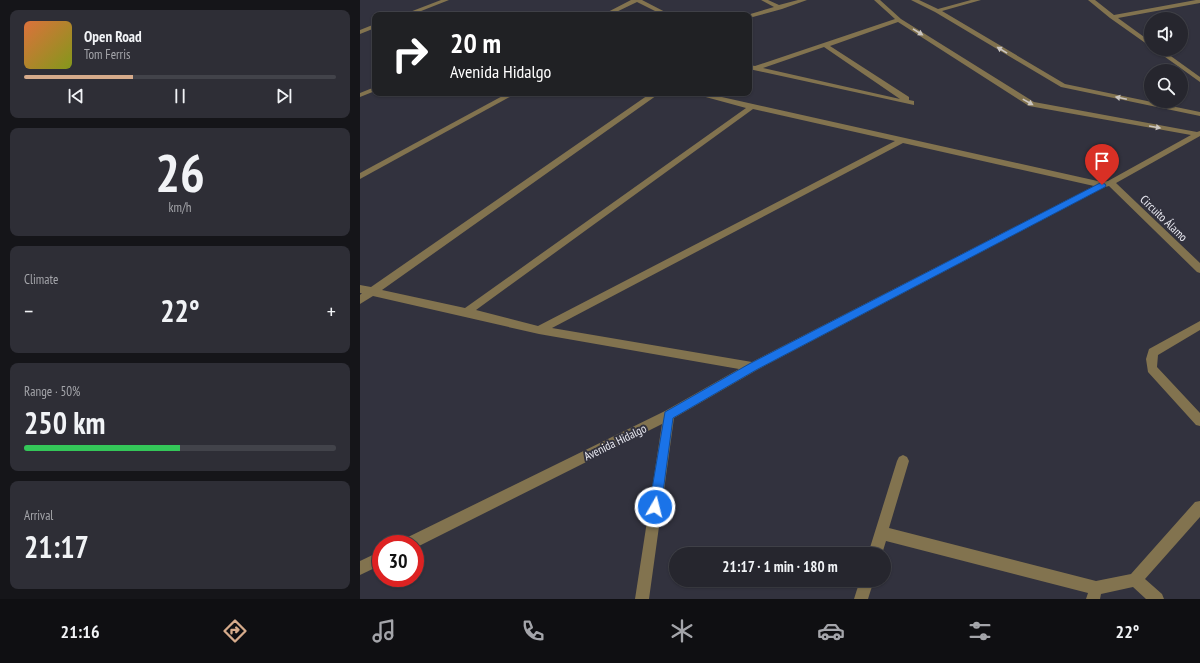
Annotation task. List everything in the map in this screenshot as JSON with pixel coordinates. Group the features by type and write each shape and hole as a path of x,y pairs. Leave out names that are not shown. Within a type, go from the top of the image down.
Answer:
{"street":[{"path":"413,12 446,0"},
{"path":"611,12 637,0 662,12"},
{"path":"764,0 780,8"},
{"path":"752,15 804,0"},
{"path":"879,0 899,20 1032,104 1199,134"},
{"path":"914,0 937,11 1063,86 1200,114"},
{"path":"937,11 978,0"},
{"path":"1090,0 1144,40"},
{"path":"1112,17 1200,1"},
{"path":"421,9 426,12"},
{"path":"752,68 826,46 899,20"},
{"path":"360,32 372,27"},
{"path":"752,68 911,103 826,46"},
{"path":"1167,56 1200,80"},
{"path":"862,92 878,89 882,84"},
{"path":"360,95 372,90"},
{"path":"360,176 507,96"},
{"path":"360,300 652,96"},
{"path":"707,96 901,141 1107,184"},
{"path":"466,312 752,107"},
{"name":"Avenida Hidalgo","path":"424,537 668,415 753,367 1107,184 1199,134"},
{"path":"539,330 901,141"},
{"name":"Circuito Álamo","path":"1107,184 1200,269"},
{"path":"360,289 466,312 539,330 753,367"},
{"path":"1200,325 1153,352 1151,359 1152,369 1200,421"},
{"path":"642,599 668,415"},
{"path":"878,547 903,461"},
{"path":"882,533 1094,593 1135,580 1200,507"},
{"path":"360,568 372,562"},
{"path":"1135,580 1157,599"},
{"path":"861,599 865,587"}],"route":[{"path":"655,507 668,415 753,367 1102,185"}]}
